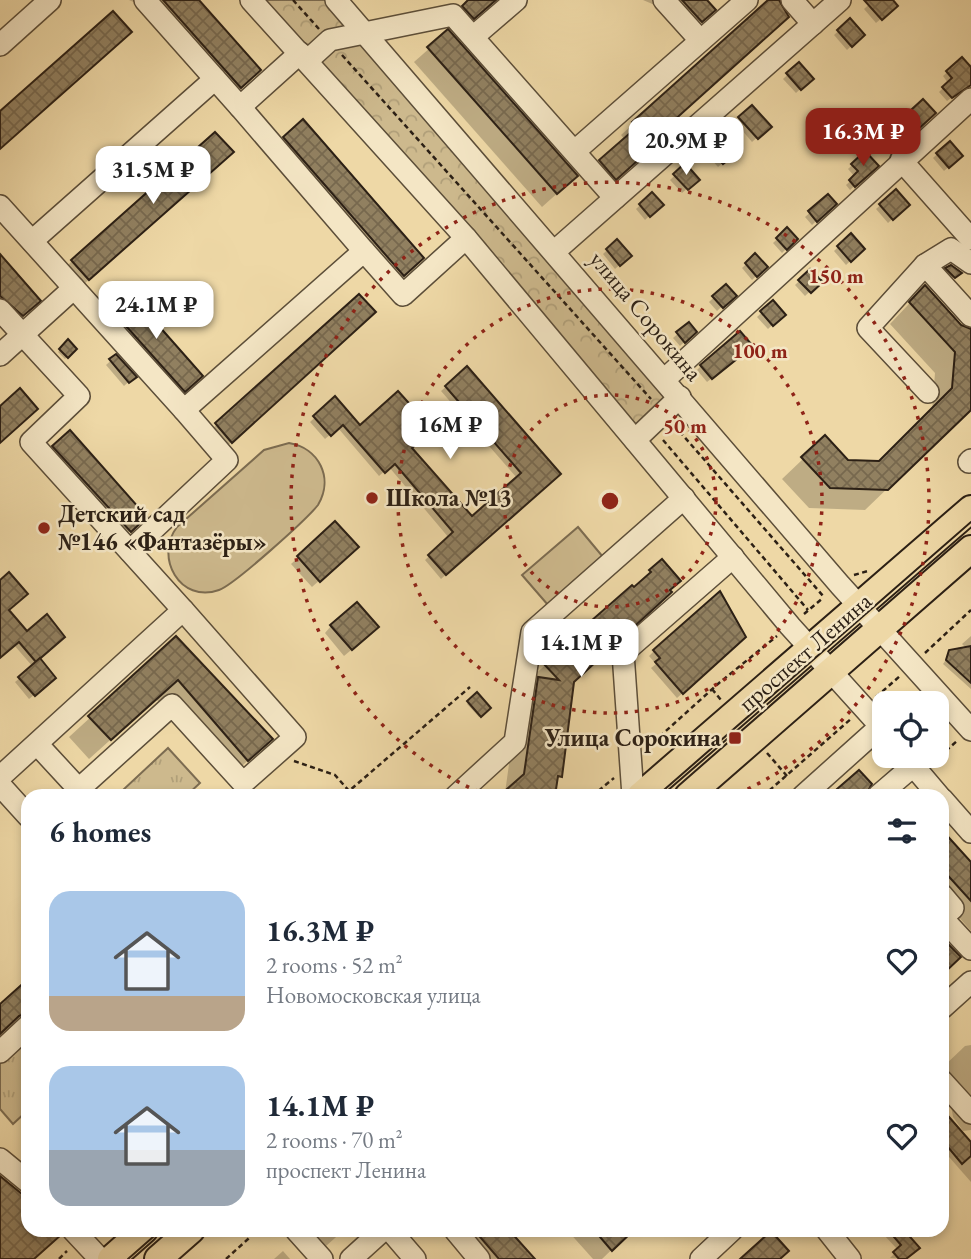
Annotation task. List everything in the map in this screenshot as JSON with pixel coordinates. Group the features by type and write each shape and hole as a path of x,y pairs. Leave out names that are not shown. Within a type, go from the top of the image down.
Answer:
{"main road":[{"name":"проспект Ленина","path":"648,789 971,509"},
{"name":"проспект Ленина","path":"696,789 971,549"},
{"path":"111,1259 136,1237"},
{"path":"158,1259 183,1237"}],"street":[{"path":"0,45 50,0"},
{"path":"145,0 403,295 466,238"},
{"path":"251,0 466,238 649,426 684,498 790,626 872,717"},
{"name":"улица Сорокина","path":"336,0 665,379 832,591 859,604 971,729"},
{"path":"474,37 516,0"},
{"path":"664,0 700,40"},
{"path":"575,151 747,0"},
{"path":"792,0 813,24"},
{"path":"555,251 840,0"},
{"path":"240,107 303,57 330,40 453,15 615,198"},
{"path":"32,241 215,79"},
{"path":"665,379 901,160 971,99"},
{"path":"901,160 971,239"},
{"path":"0,206 227,460 130,551"},
{"path":"928,392 868,328 925,265 951,249 971,263"},
{"path":"184,410 364,251"},
{"path":"925,265 971,316"},
{"path":"0,355 75,288"},
{"path":"0,310 79,396 31,442 295,737 243,783 172,705 86,789"},
{"path":"649,426 680,397"},
{"path":"464,789 515,742 532,632 684,498"},
{"path":"633,789 623,653 733,557"},
{"path":"0,777 183,610"},
{"path":"811,789 872,737"},
{"path":"37,744 78,789"},
{"path":"886,789 910,768"},
{"path":"916,768 933,789"},
{"path":"0,785 21,808"},
{"path":"949,807 971,832"},
{"path":"949,925 971,949"},
{"path":"949,1002 971,982"},
{"path":"0,1052 21,1032"},
{"path":"949,1089 971,1113"},
{"path":"0,1159 21,1175"},
{"path":"80,1237 100,1259"},
{"path":"302,1237 322,1259"},
{"path":"351,1259 375,1237"},
{"path":"396,1237 415,1259"},
{"path":"460,1237 480,1259"},
{"path":"701,1259 725,1237"},
{"path":"833,1237 850,1259"}],"path":[{"path":"293,0 330,40 649,426 808,610"},
{"path":"600,789 719,683 832,591 649,426"},
{"path":"351,789 470,687"},
{"path":"949,743 971,729"},
{"path":"275,755 335,775 347,789"},
{"path":"226,1259 250,1237"}],"green space":[{"path":"251,0 336,0 680,397 635,440"},
{"path":"289,443 308,451 321,466 324,485 318,505 270,551 219,590 205,593 183,584 170,564 168,551 177,527 264,450"},
{"path":"578,527 603,557 548,605 522,575"},
{"path":"168,748 200,783 194,789 124,789"},
{"path":"21,1041 21,1117 13,1124 0,1109 0,1060"}],"building":[{"path":"163,0 199,0 261,70 241,88"},
{"path":"468,0 496,0 474,19 462,6"},
{"path":"682,0 707,0 716,10 702,22"},
{"path":"768,0 779,0 789,17 641,150 645,154 616,180 599,160 637,127 632,122"},
{"path":"864,0 893,0 898,6 882,20"},
{"path":"113,11 132,32 0,149 0,111"},
{"path":"850,18 865,35 852,47 837,30"},
{"path":"448,29 578,176 557,194 427,47"},
{"path":"962,57 971,67 971,85 952,98 942,87 952,78 946,71"},
{"path":"799,62 814,79 801,90 786,73"},
{"path":"923,99 936,113 901,145 888,131"},
{"path":"752,105 772,127 758,139 738,117"},
{"path":"303,119 424,258 404,276 283,137"},
{"path":"721,131 739,151 723,164 706,145"},
{"path":"215,132 234,152 89,280 71,260"},
{"path":"950,141 963,156 949,168 936,153"},
{"path":"865,151 879,166 855,187 849,180 858,171 851,164"},
{"path":"685,163 700,180 688,190 673,174"},
{"path":"896,189 910,205 893,220 879,204"},
{"path":"652,192 664,205 650,217 639,204"},
{"path":"828,194 837,204 817,222 808,211"},
{"path":"787,227 798,239 787,250 776,238"},
{"path":"851,233 865,249 851,262 837,246"},
{"path":"617,239 632,256 620,266 606,249"},
{"path":"755,253 768,267 757,277 745,263"},
{"path":"0,254 41,301 23,316 0,296"},
{"path":"951,265 962,273 955,278 945,268"},
{"path":"810,269 823,282 811,293 798,280"},
{"path":"726,284 737,296 723,308 712,296"},
{"path":"925,285 961,325 971,329 971,410 888,490 830,488 801,457 825,435 848,460 879,461 952,388 955,352 909,302"},
{"path":"128,291 203,376 185,392 109,307"},
{"path":"359,294 376,312 232,443 215,423"},
{"path":"773,300 786,315 773,326 760,311"},
{"path":"689,322 697,332 685,343 676,332"},
{"path":"740,331 753,346 712,379 700,365"},
{"path":"68,339 77,349 68,358 59,349"},
{"path":"116,354 137,377 129,383 109,359"},
{"path":"467,366 561,474 446,575 428,555 453,532 395,464 385,473 343,425 331,436 313,416 335,396 360,425 398,391 433,430 412,448 472,516 521,473 445,386"},
{"path":"20,388 38,409 0,443 0,406"},
{"path":"70,430 147,517 131,532 52,446"},
{"path":"335,521 359,547 320,582 297,556"},
{"path":"662,559 681,581 574,682 562,777 558,776 556,789 507,789 524,774 538,677 559,680 543,663 632,585 634,587 651,572 649,570"},
{"path":"9,572 28,594 9,610 27,631 47,614 65,637 36,662 19,642 0,658 0,580"},
{"path":"720,591 746,637 683,694 655,662 660,658 653,650"},
{"path":"357,602 379,627 352,650 330,625"},
{"path":"176,636 273,739 248,761 178,680 111,740 88,716"},
{"path":"971,646 971,683 946,660 949,650"},
{"path":"40,658 56,678 35,696 18,677"},
{"path":"477,692 491,708 481,717 467,701"},
{"path":"859,770 872,784 869,789 837,789"},
{"path":"949,838 971,862 971,901 949,877"},
{"path":"949,945 961,957 949,968"},
{"path":"21,985 21,1015 0,1034 0,1004"},
{"path":"949,1117 971,1142 971,1156 962,1164 949,1148"},
{"path":"0,1176 21,1193 21,1237 59,1237 34,1259 0,1259"},
{"path":"480,1237 515,1237 535,1259 499,1259"},
{"path":"600,1237 627,1237 612,1251"},
{"path":"764,1237 776,1237 789,1251 780,1259 740,1259"},
{"path":"894,1237 910,1237 920,1248 906,1259 899,1259 893,1252 901,1245"}],"tram line":[{"path":"665,789 971,522"},
{"path":"128,1259 153,1237"}],"place":[{"name":"Школа №13","path":"372,498"},
{"name":"Детский сад №146 «Фантазёры»","path":"44,528"},
{"name":"Улица Сорокина","path":"735,738"}]}
